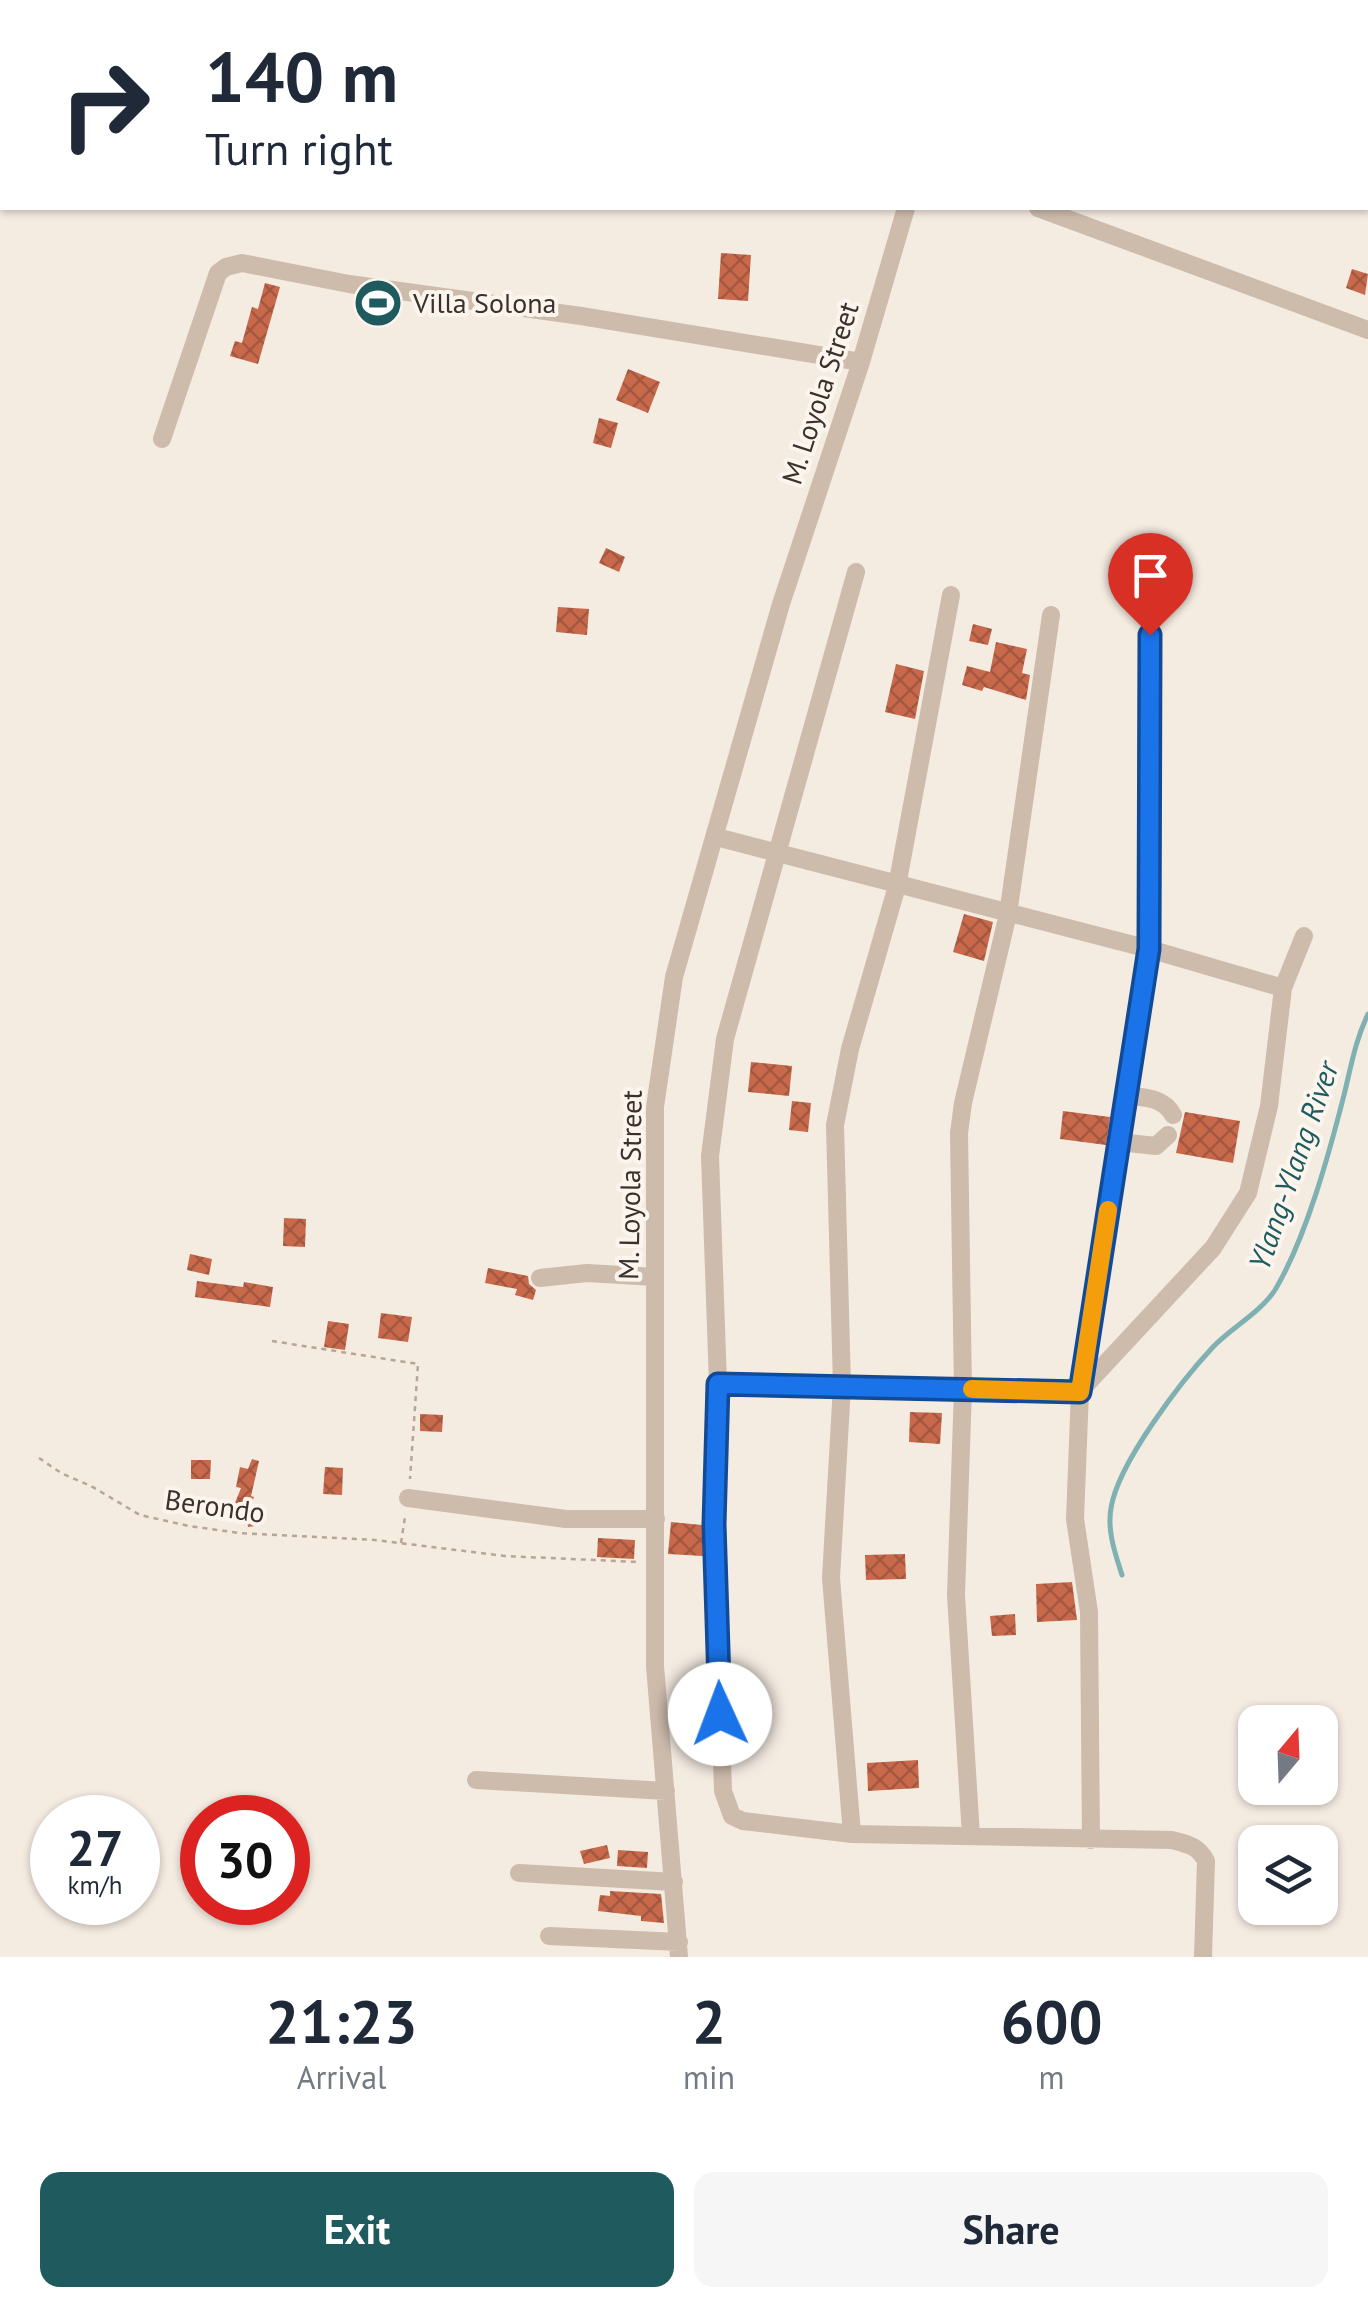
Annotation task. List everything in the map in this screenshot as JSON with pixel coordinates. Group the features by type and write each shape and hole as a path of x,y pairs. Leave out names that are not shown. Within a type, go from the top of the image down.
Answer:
{"street":[{"name":"M. Loyola Street","path":"679,1950 655,1666 655,1107 674,977 782,604 861,362 905,210"},
{"path":"1043,210 1368,330"},
{"path":"162,439 218,274 226,267 242,264 349,284 581,316 861,362"},
{"path":"856,572 725,1039 710,1156 718,1384 714,1524 723,1791 732,1816 743,1821 852,1834 1172,1840 1200,1850 1207,1871 1204,1957"},
{"path":"852,1834 831,1578 842,1386 835,1125 850,1049 897,886 951,596"},
{"path":"971,1836 956,1596 963,1389 959,1133 962,1104 1008,914 1052,615"},
{"path":"1091,1840 1088,1612 1075,1519 1080,1392 1149,949 1150,635"},
{"path":"724,840 1149,949 1282,988"},
{"path":"718,1384 1080,1392 1212,1248 1248,1193 1269,1106 1282,988 1304,936"},
{"path":"1126,1095 1154,1099 1168,1106 1173,1115"},
{"path":"1119,1142 1156,1146 1168,1136"},
{"path":"540,1278 587,1274 655,1278"},
{"path":"408,1498 566,1519 656,1519"},
{"path":"476,1780 666,1792"},
{"path":"519,1873 674,1882"},
{"path":"549,1936 679,1950"}],"path":[{"path":"272,1341 418,1364 401,1543"},
{"name":"Berondo","path":"39,1458 140,1515 239,1533 401,1543 505,1556 656,1563"}],"building":[{"path":"721,253 751,255 748,301 718,299"},
{"path":"1352,269 1368,274 1365,295 1346,288"},
{"path":"265,283 280,287 258,364 230,356 235,341 242,343 252,307 258,309"},
{"path":"628,369 660,382 648,413 616,400"},
{"path":"599,418 618,423 611,448 593,443"},
{"path":"606,548 625,557 619,572 599,563"},
{"path":"558,607 589,609 587,635 556,632"},
{"path":"973,624 992,629 988,645 969,641"},
{"path":"996,642 1027,649 1022,673 1030,675 1026,700 984,687 982,691 962,685 967,666 990,672"},
{"path":"896,664 924,671 915,719 885,712"},
{"path":"964,914 993,922 984,961 953,952"},
{"path":"751,1062 792,1066 789,1096 748,1092"},
{"path":"792,1101 811,1103 808,1132 789,1130"},
{"path":"1063,1111 1110,1117 1106,1145 1060,1139"},
{"path":"1185,1112 1240,1121 1233,1163 1176,1153"},
{"path":"284,1218 306,1219 305,1247 283,1246"},
{"path":"190,1254 212,1259 209,1275 187,1270"},
{"path":"488,1268 528,1276 529,1284 536,1290 533,1300 515,1295 517,1289 485,1283"},
{"path":"197,1281 273,1287 270,1307 195,1297"},
{"path":"381,1313 412,1317 408,1342 378,1338"},
{"path":"328,1321 349,1324 345,1350 324,1347"},
{"path":"910,1412 942,1413 940,1444 909,1442"},
{"path":"420,1414 443,1415 442,1432 420,1431"},
{"path":"252,1459 259,1461 248,1512 260,1511 262,1525 248,1527 246,1513 233,1508 241,1488 236,1487 240,1467 248,1469"},
{"path":"191,1460 211,1460 210,1479 191,1479"},
{"path":"325,1467 343,1468 342,1495 323,1494"},
{"path":"671,1522 702,1525 703,1556 668,1554"},
{"path":"598,1538 635,1540 634,1559 597,1557"},
{"path":"905,1554 906,1579 866,1580 865,1555"},
{"path":"1072,1582 1077,1620 1037,1622 1036,1584"},
{"path":"1015,1614 1016,1635 992,1636 990,1616"},
{"path":"918,1760 919,1788 868,1791 867,1763"},
{"path":"607,1845 610,1858 584,1864 580,1851"},
{"path":"618,1850 648,1852 647,1868 617,1866"},
{"path":"610,1891 661,1894 664,1923 598,1911 600,1895 610,1896"}],"waterway":[{"name":"Ylang-Ylang River","path":"1122,1575 1110,1525 1116,1490 1138,1446 1185,1380 1213,1347 1275,1290 1316,1195 1368,1014"}],"slow traffic":[{"path":"972,1389 1080,1392 1108,1210"}],"place":[{"name":"Villa Solona","path":"378,303"}],"route":[{"path":"720,1714 714,1524 718,1384 1080,1392 1149,949 1150,635"}]}
